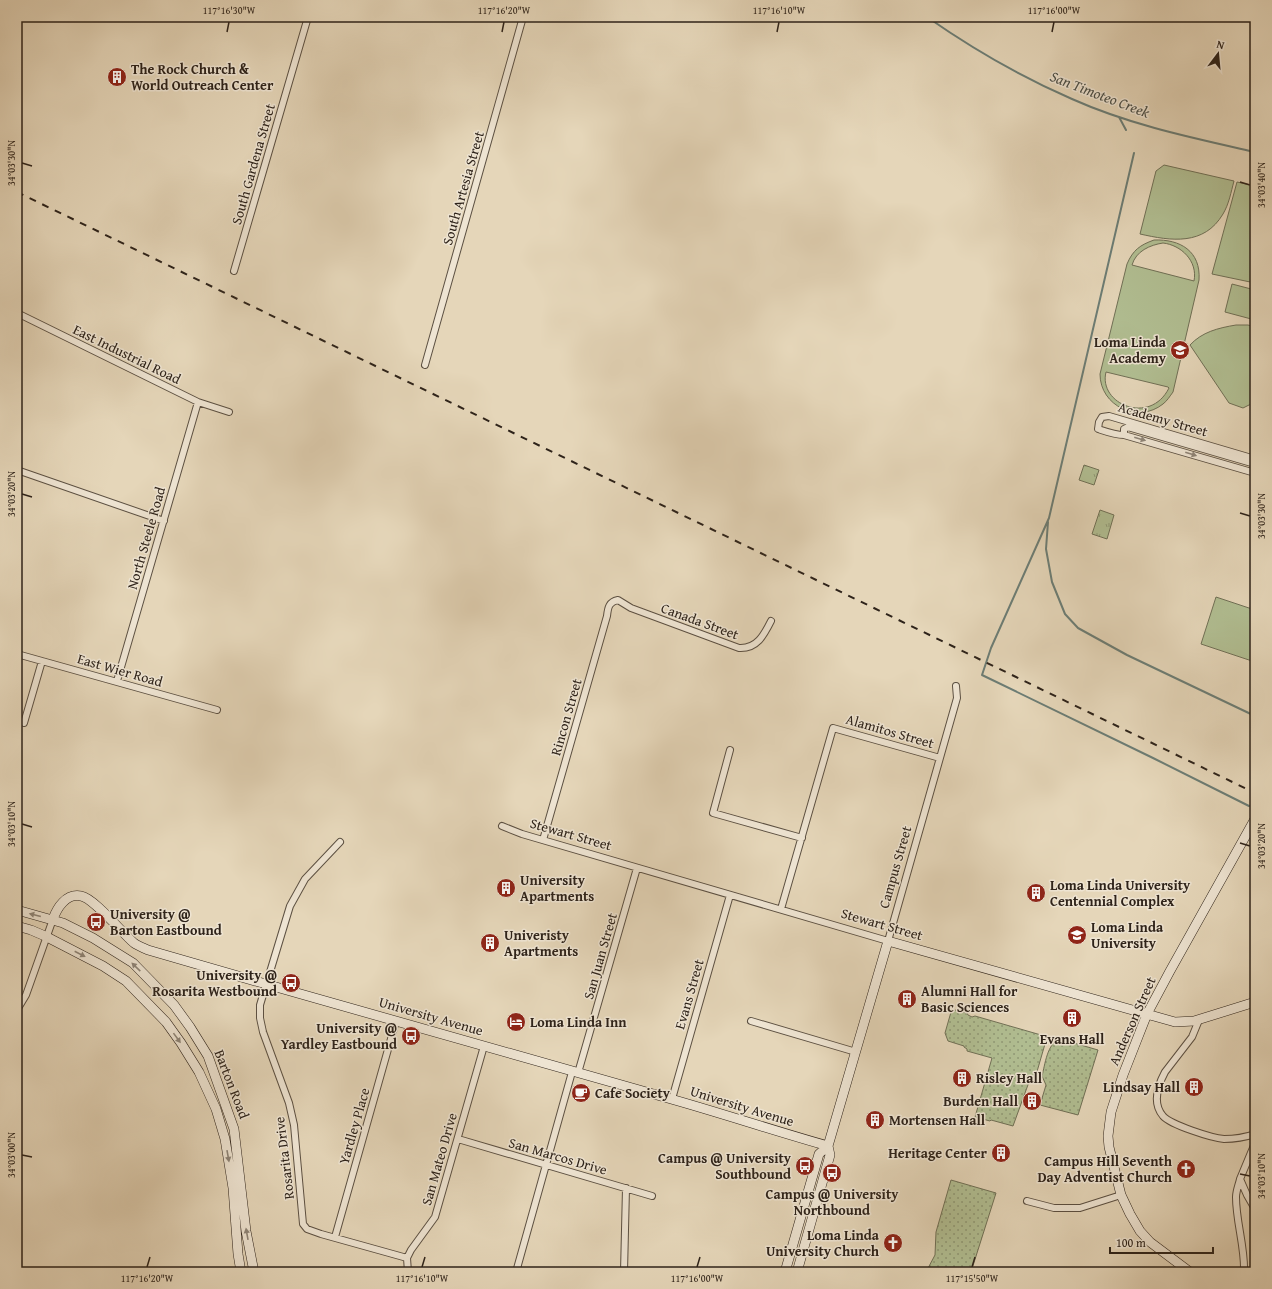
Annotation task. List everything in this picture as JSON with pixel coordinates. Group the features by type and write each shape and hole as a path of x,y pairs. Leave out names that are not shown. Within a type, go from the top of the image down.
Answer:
{"street":[{"name":"South Gardena Street","path":"234,271 308,17"},
{"name":"South Artesia Street","path":"425,365 523,17"},
{"name":"East Industrial Road","path":"17,313 198,402 229,412"},
{"name":"North Steele Road","path":"117,681 198,402"},
{"name":"Academy Street","path":"1255,459 1109,416 1102,416 1099,422 1098,429 1117,435 1124,435 1255,473"},
{"name":"Academy Street","path":"1124,435 1124,429 1128,427 1255,464"},
{"path":"17,470 164,521"},
{"name":"Canada Street","path":"613,601 618,600 631,608 740,648 746,648 757,642 766,631 771,621"},
{"name":"Rincon Street","path":"543,840 607,616 608,606 613,601"},
{"name":"East Wier Road","path":"17,654 216,710"},
{"path":"24,723 42,661"},
{"name":"Campus Street","path":"797,1272 830,1155 828,1146 957,698 956,686"},
{"name":"Alamitos Street","path":"802,838 833,728 940,758"},
{"path":"730,750 713,813 802,838 781,909"},
{"name":"Anderson Street","path":"1190,1272 1150,1242 1140,1231 1120,1194 1109,1147 1108,1136 1111,1112 1123,1075 1147,1014 1173,964 1255,819"},
{"name":"Stewart Street","path":"502,826 522,834 637,868 1175,1022 1194,1022 1255,1002"},
{"name":"Rosarita Drive","path":"340,842 304,879 290,906 260,1005 262,1032 289,1103 294,1125 303,1224 309,1230 407,1258"},
{"name":"San Juan Street","path":"516,1272 546,1165 637,868"},
{"name":"Evans Street","path":"672,1099 730,895"},
{"name":"University Avenue","path":"52,920 64,901 72,897 81,896 88,899 135,944 148,950 266,985 672,1099 828,1146"},
{"name":"Barton Road","path":"17,910 52,920 93,938 133,963 174,1005 190,1027 208,1056 234,1129 246,1231 254,1272"},
{"path":"17,1010 26,995 45,936 52,920"},
{"name":"Barton Road","path":"17,926 45,936 103,966 126,981 166,1022 181,1043 199,1072 216,1109 225,1139 233,1188 238,1254 241,1272"},
{"path":"1199,1020 1192,1037 1161,1078 1157,1095 1160,1111 1163,1116 1176,1124 1220,1138 1248,1137 1255,1134"},
{"name":"Yardley Place","path":"335,1237 396,1021"},
{"path":"751,1021 856,1052"},
{"name":"San Mateo Drive","path":"407,1258 411,1250 435,1217 484,1046"},
{"name":"San Marcos Drive","path":"458,1138 652,1196"},
{"path":"1244,1272 1236,1195 1240,1179 1255,1143"},
{"name":"Campus Street","path":"785,1272 819,1154 828,1146"},
{"path":"1240,1179 1251,1205 1255,1209"},
{"path":"624,1272 626,1188"},
{"path":"1027,1201 1054,1208 1080,1208 1120,1194"},
{"path":"407,1258 408,1272"}],"green space":[{"path":"1164,165 1234,181 1223,214 1206,232 1186,239 1163,238 1140,234 1156,171"},
{"path":"1237,182 1255,186 1255,283 1212,274"},
{"path":"1154,240 1163,240 1180,245 1187,249 1196,261 1199,270 1199,280 1173,392 1164,403 1153,410 1132,412 1113,403 1106,395 1100,374 1127,264 1134,252","holes":["1163,243 1170,244 1187,255 1191,261 1195,274 1194,281 1132,265 1140,252 1153,245","1106,372 1168,387 1169,388 1161,400 1150,406 1139,408 1127,406 1117,401 1110,393 1106,383"]},
{"path":"1232,284 1255,290 1255,320 1225,312"},
{"path":"1236,325 1248,325 1255,327 1255,402 1243,408 1229,403 1190,345 1211,331"},
{"path":"1084,465 1099,470 1094,485 1079,480"},
{"path":"1100,510 1114,515 1107,539 1092,534"},
{"path":"1216,597 1255,610 1255,662 1201,644"},
{"path":"955,1010 967,1013 972,1017 975,1016 1041,1035 1044,1039 1045,1044 1036,1075 1029,1082 1013,1126 975,1117 992,1058 967,1051 964,1046 948,1041 945,1033 951,1012"},
{"path":"1060,1039 1098,1050 1078,1115 1040,1105 1046,1085 1042,1076 1047,1055 1052,1045"},
{"path":"951,1180 996,1193 971,1272 926,1272 935,1255 936,1232"}],"waterway":[{"name":"San Timoteo Creek","path":"927,17 1016,72 1094,108 1139,124 1255,152"},
{"path":"1119,117 1126,130"},
{"path":"1134,153 1049,518 991,648 982,675 1249,806"},
{"path":"1048,522 1046,549 1052,582 1065,614 1078,628 1127,655 1255,716"}],"railway":[{"path":"17,192 1255,793"}],"place":[{"name":"The Rock Church & World Outreach Center","path":"117,77"},
{"name":"Loma Linda Academy","path":"1180,350"},
{"name":"University Apartments","path":"506,888"},
{"name":"Loma Linda University Centennial Complex","path":"1036,893"},
{"name":"University @ Barton Eastbound","path":"96,922"},
{"name":"Loma Linda University","path":"1077,935"},
{"name":"Univeristy Apartments","path":"490,943"},
{"name":"University @ Rosarita Westbound","path":"291,983"},
{"name":"Alumni Hall for Basic Sciences","path":"907,999"},
{"name":"Evans Hall","path":"1072,1018"},
{"name":"Loma Linda Inn","path":"516,1022"},
{"name":"University @ Yardley Eastbound","path":"411,1036"},
{"name":"Risley Hall","path":"962,1078"},
{"name":"Lindsay Hall","path":"1194,1087"},
{"name":"Cafe Society","path":"581,1093"},
{"name":"Burden Hall","path":"1032,1101"},
{"name":"Mortensen Hall","path":"875,1120"},
{"name":"Heritage Center","path":"1001,1153"},
{"name":"Campus @ University Southbound","path":"805,1166"},
{"name":"Campus Hill Seventh Day Adventist Church","path":"1186,1169"},
{"name":"Campus @ University Northbound","path":"832,1173"},
{"name":"Loma Linda University Church","path":"893,1243"}]}
